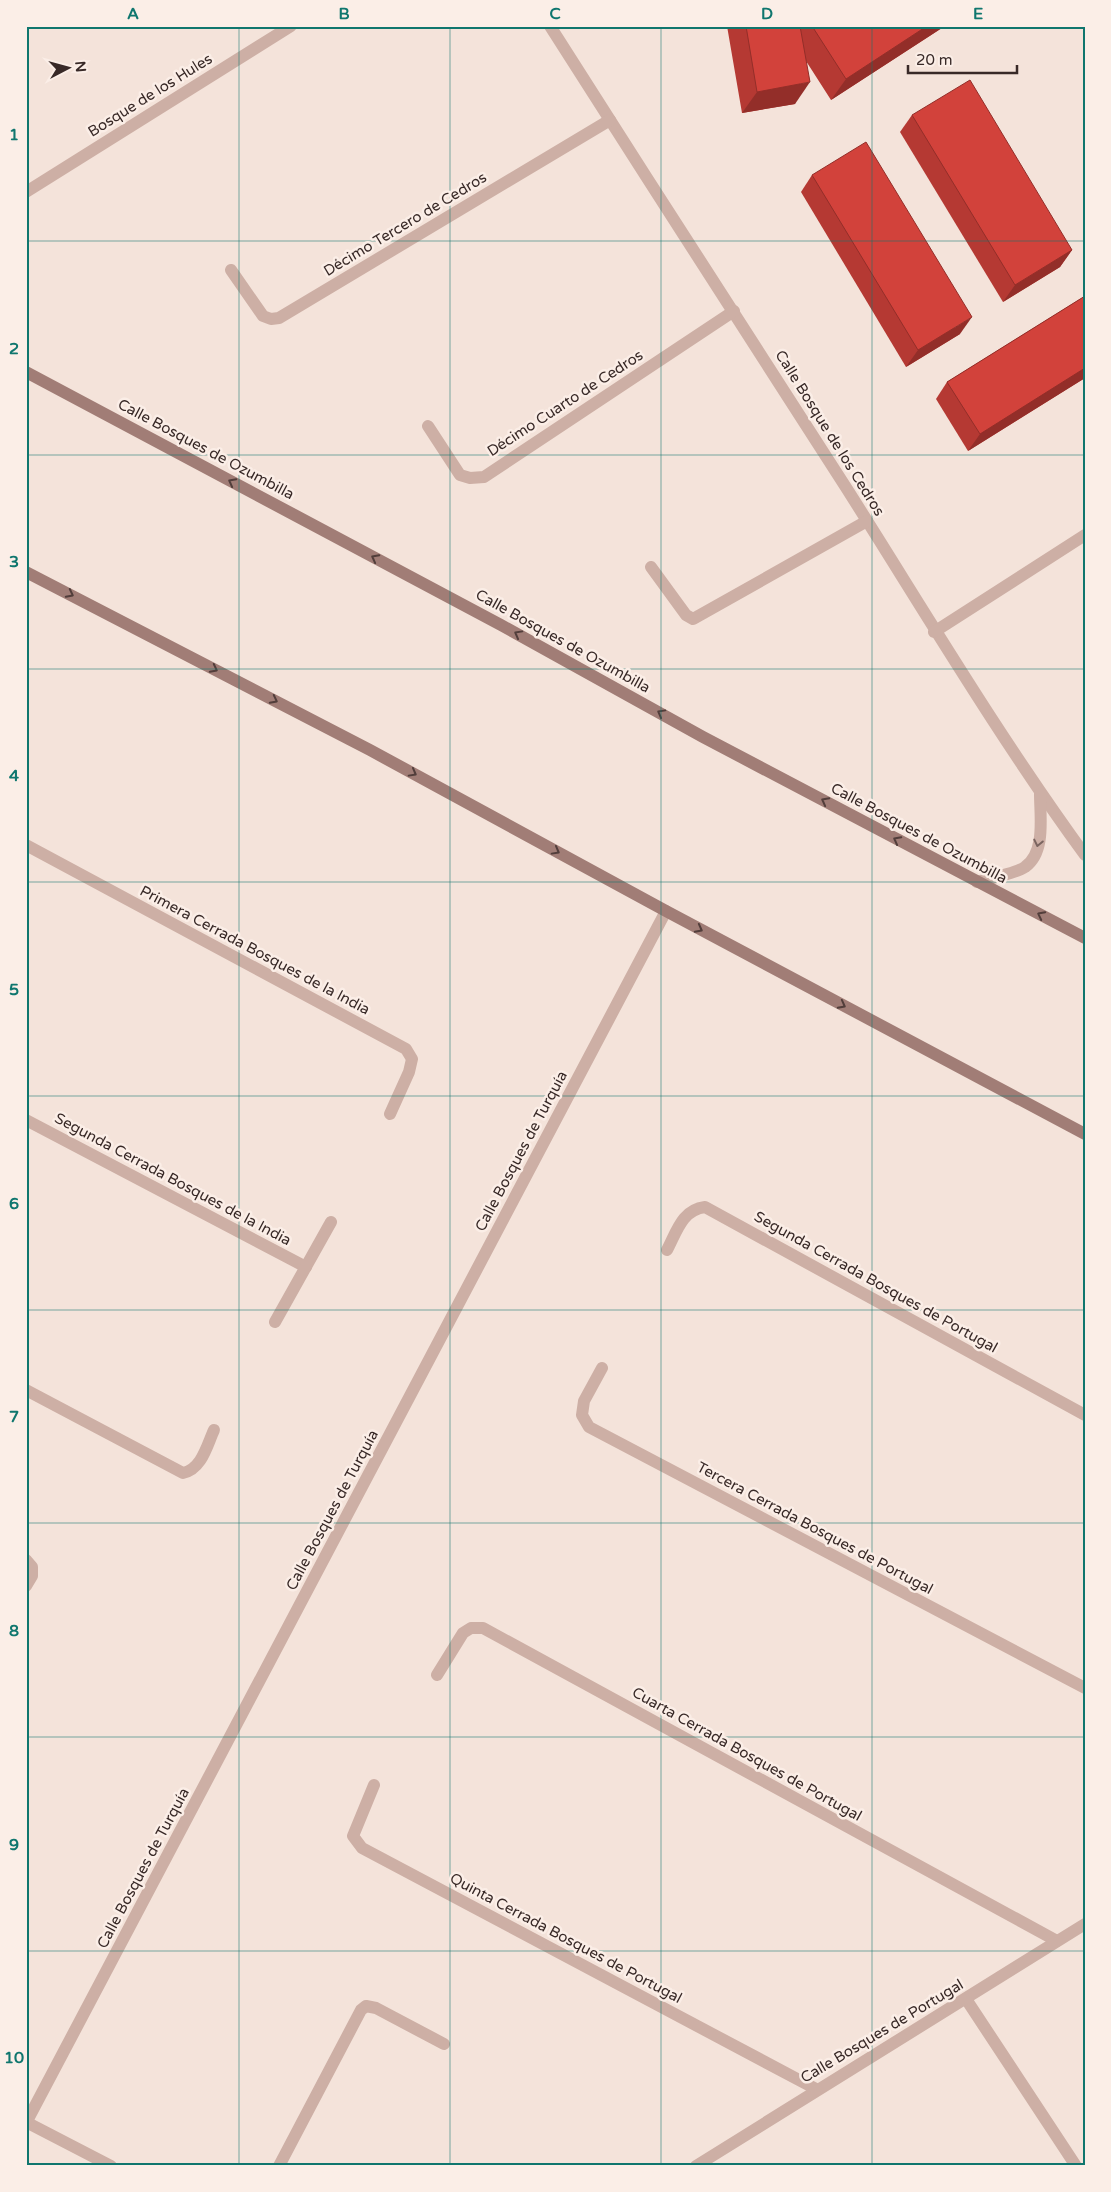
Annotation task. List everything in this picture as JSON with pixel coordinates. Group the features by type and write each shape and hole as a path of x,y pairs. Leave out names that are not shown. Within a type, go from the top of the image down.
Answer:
{"main road":[{"name":"Calle Bosques de Ozumbilla","path":"26,372 492,620 703,737 1085,938"},
{"path":"26,572 370,750 666,911 1085,1134"}],"street":[{"name":"Bosque de los Hules","path":"26,192 291,26"},
{"name":"Calle Bosque de los Cedros","path":"550,26 734,311 867,521 934,632 1040,794 1085,855"},
{"name":"Décimo Tercero de Cedros","path":"230,270 263,316 271,319 279,318 610,120"},
{"name":"Décimo Cuarto de Cedros","path":"428,426 460,475 470,478 484,477 734,311"},
{"path":"651,567 686,615 693,619 867,521"},
{"path":"934,632 1085,535"},
{"path":"977,882 1024,868 1034,857 1040,840 1040,794"},
{"name":"Primera Cerrada Bosques de la India","path":"26,845 406,1049 412,1059 409,1072 390,1114"},
{"name":"Calle Bosques de Turquía","path":"26,2122 666,911"},
{"name":"Segunda Cerrada Bosques de la India","path":"26,1120 306,1267"},
{"name":"Segunda Cerrada Bosques de Portugal","path":"667,1250 686,1214 696,1208 705,1207 1085,1415"},
{"path":"275,1322 331,1222"},
{"name":"Tercera Cerrada Bosques de Portugal","path":"602,1368 584,1401 582,1415 589,1427 1085,1688"},
{"path":"26,1390 183,1473 192,1471 198,1465 214,1430"},
{"path":"26,1560 32,1567 32,1576 26,1586"},
{"name":"Cuarta Cerrada Bosques de Portugal","path":"437,1675 463,1634 471,1628 483,1628 1057,1941"},
{"name":"Quinta Cerrada Bosques de Portugal","path":"374,1785 353,1836 362,1848 816,2089"},
{"name":"Calle Bosques de Portugal","path":"696,2166 816,2089 966,1999 1085,1924"},
{"path":"966,1999 1076,2166"},
{"path":"279,2166 361,2010 366,2006 376,2008 444,2044"},
{"path":"26,2122 111,2166"}],"building":[{"path":"746,26 800,26 810,82 757,92"},
{"path":"812,26 927,26 846,79"},
{"path":"970,80 1072,250 1015,285 912,115"},
{"path":"866,142 972,317 918,350 812,175"},
{"path":"1085,296 1085,368 980,434 947,382"}]}
